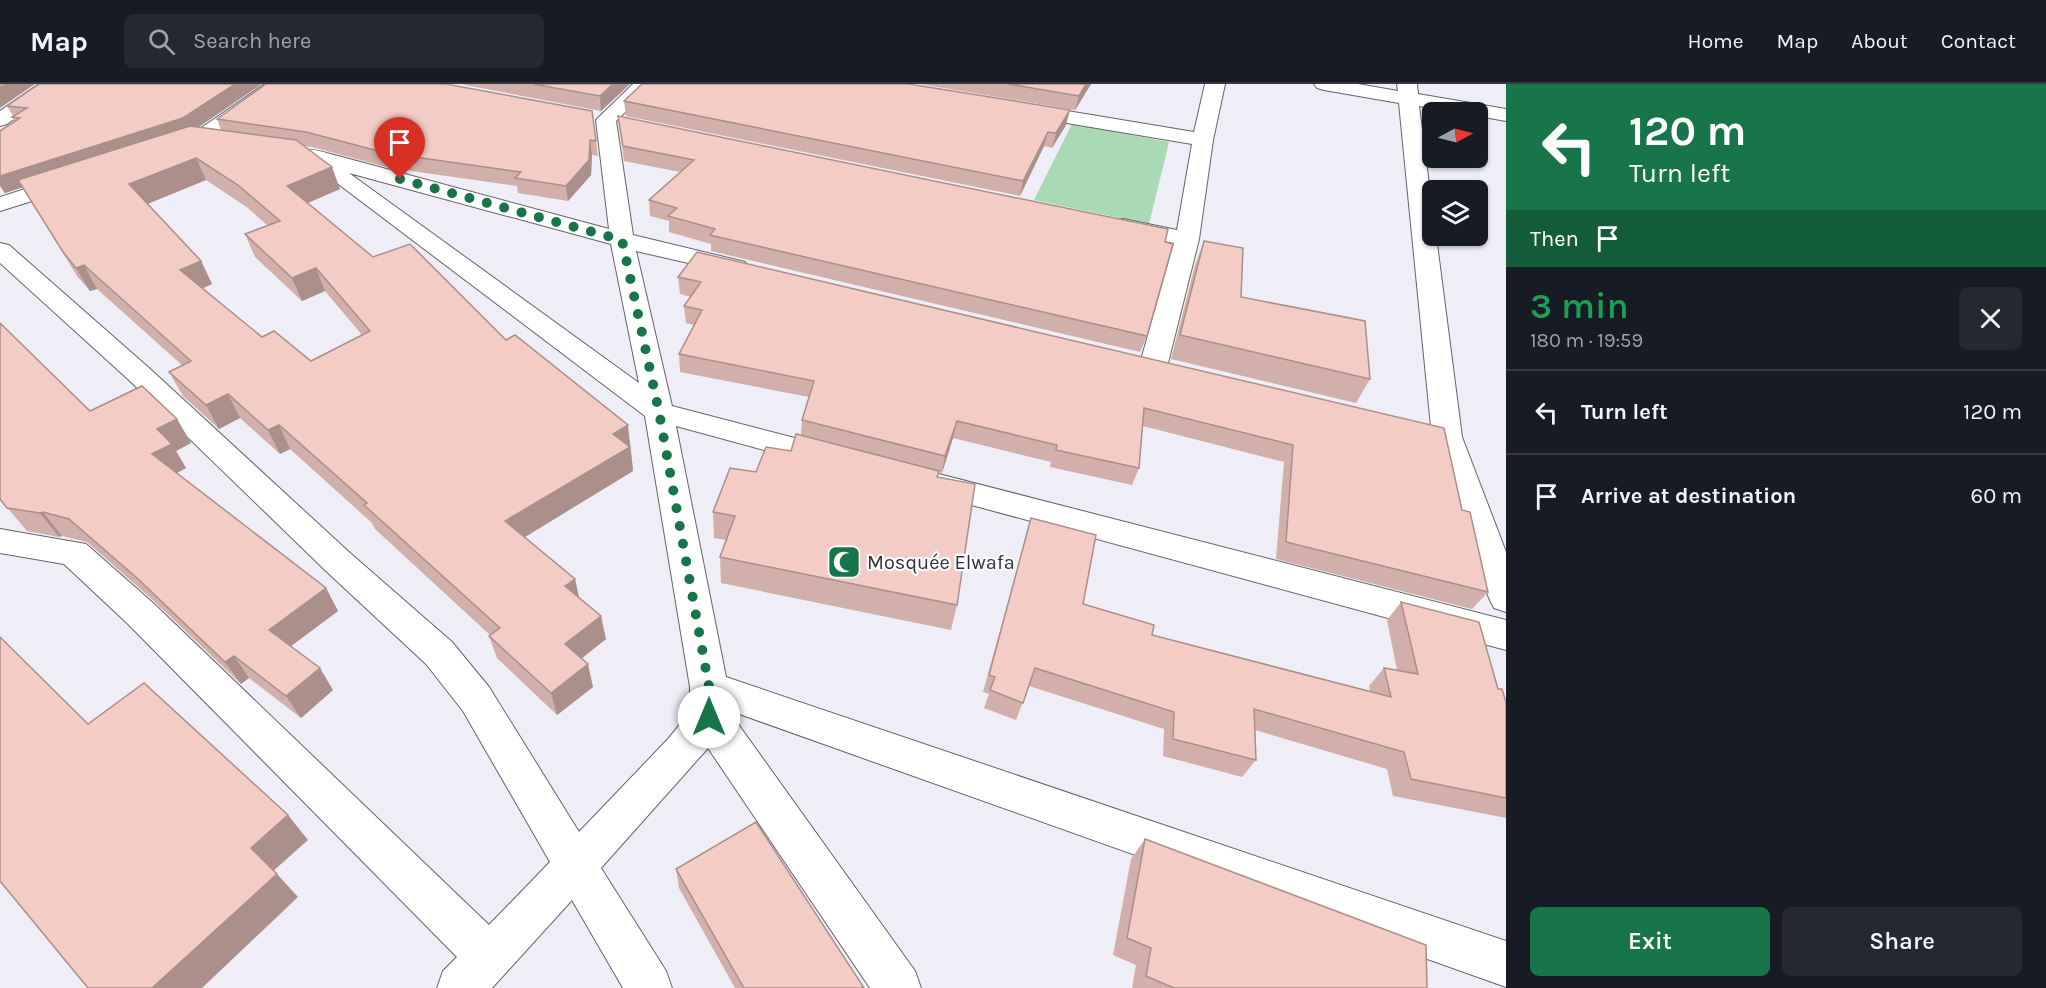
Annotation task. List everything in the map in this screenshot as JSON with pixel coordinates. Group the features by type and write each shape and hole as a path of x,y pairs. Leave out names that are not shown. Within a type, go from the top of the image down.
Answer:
{"street":[{"path":"0,120 52,84"},
{"path":"154,154 198,139 278,84"},
{"path":"644,84 606,120 622,240 659,412 709,702 898,988"},
{"path":"1153,367 1187,239 1203,140 1215,84"},
{"path":"1324,84 1408,91 1506,115"},
{"path":"1408,91 1435,434 1506,598"},
{"path":"1002,106 1203,140"},
{"path":"198,139 232,144"},
{"path":"761,273 622,240 300,154 659,412 865,466"},
{"path":"0,204 88,175"},
{"path":"1106,222 1187,239"},
{"path":"0,250 139,374 338,562 439,653 476,699 649,988"},
{"path":"899,475 1506,635"},
{"path":"0,541 74,553 140,613 489,957"},
{"path":"460,988 682,752 709,702"},
{"path":"709,702 1506,964"}],"green space":[{"path":"1072,124 1169,142 1149,224 1034,200"}],"building":[{"path":"39,84 235,84 183,118 0,176 0,131 20,118 12,117 27,108 7,106"},
{"path":"266,84 446,84 592,111 596,141 590,140 589,160 566,186 515,178 521,172 386,153 306,132 217,119"},
{"path":"533,84 613,84 600,96"},
{"path":"642,84 909,84 1070,110 1056,133 1048,132 1023,181 624,101"},
{"path":"1008,84 1086,84 1079,96"},
{"path":"618,116 1168,229 1165,242 1173,244 1147,336 710,235 715,229 668,216 677,208 649,200 694,160 623,146"},
{"path":"190,126 296,140 332,167 287,186 373,257 410,244 506,340 515,335 628,425 613,434 630,447 505,521 575,579 565,586 601,616 565,644 588,664 551,693 489,636 500,628 364,505 367,503 279,425 268,430 228,394 206,405 169,372 191,361 84,265 76,268 63,252 18,180","holes":["196,158 238,185 280,221 245,234 292,278 316,268 370,331 311,361 274,331 262,337 180,270 201,261 129,184"]},
{"path":"1204,241 1243,248 1241,297 1365,321 1370,379 1180,335"},
{"path":"697,252 1444,428 1462,510 1470,512 1488,592 1286,542 1293,445 1144,408 1139,468 1056,450 1057,445 957,421 945,456 802,420 814,381 679,354 702,310 684,306 701,282 678,277"},
{"path":"0,323 90,411 142,386 177,419 157,429 172,444 152,454 326,588 269,630 320,668 286,696 234,656 225,662 137,578 69,519 43,512 7,508 0,499"},
{"name":"Mosquée Elwafa","path":"796,434 939,471 937,477 975,484 957,605 720,557 735,516 713,512 730,468 756,472 766,447 791,451"},
{"path":"1031,518 1096,535 1083,604 1154,625 1152,635 1391,697 1384,668 1418,674 1401,602 1479,622 1498,689 1502,689 1506,702 1506,798 1411,779 1404,752 1254,709 1256,760 1173,739 1174,712 1035,668 1023,703 990,690 995,677 989,675"},
{"path":"0,637 88,724 144,683 288,815 251,848 277,874 152,988 88,988 0,881"},
{"path":"756,822 864,988 744,988 676,869"},
{"path":"1145,839 1426,945 1427,988 1174,988 1146,976 1151,948 1127,938"}],"place":[{"name":"Mosquée Elwafa","path":"844,562"}],"route":[{"path":"400,179 622,240 659,412 709,687 709,717"}]}
